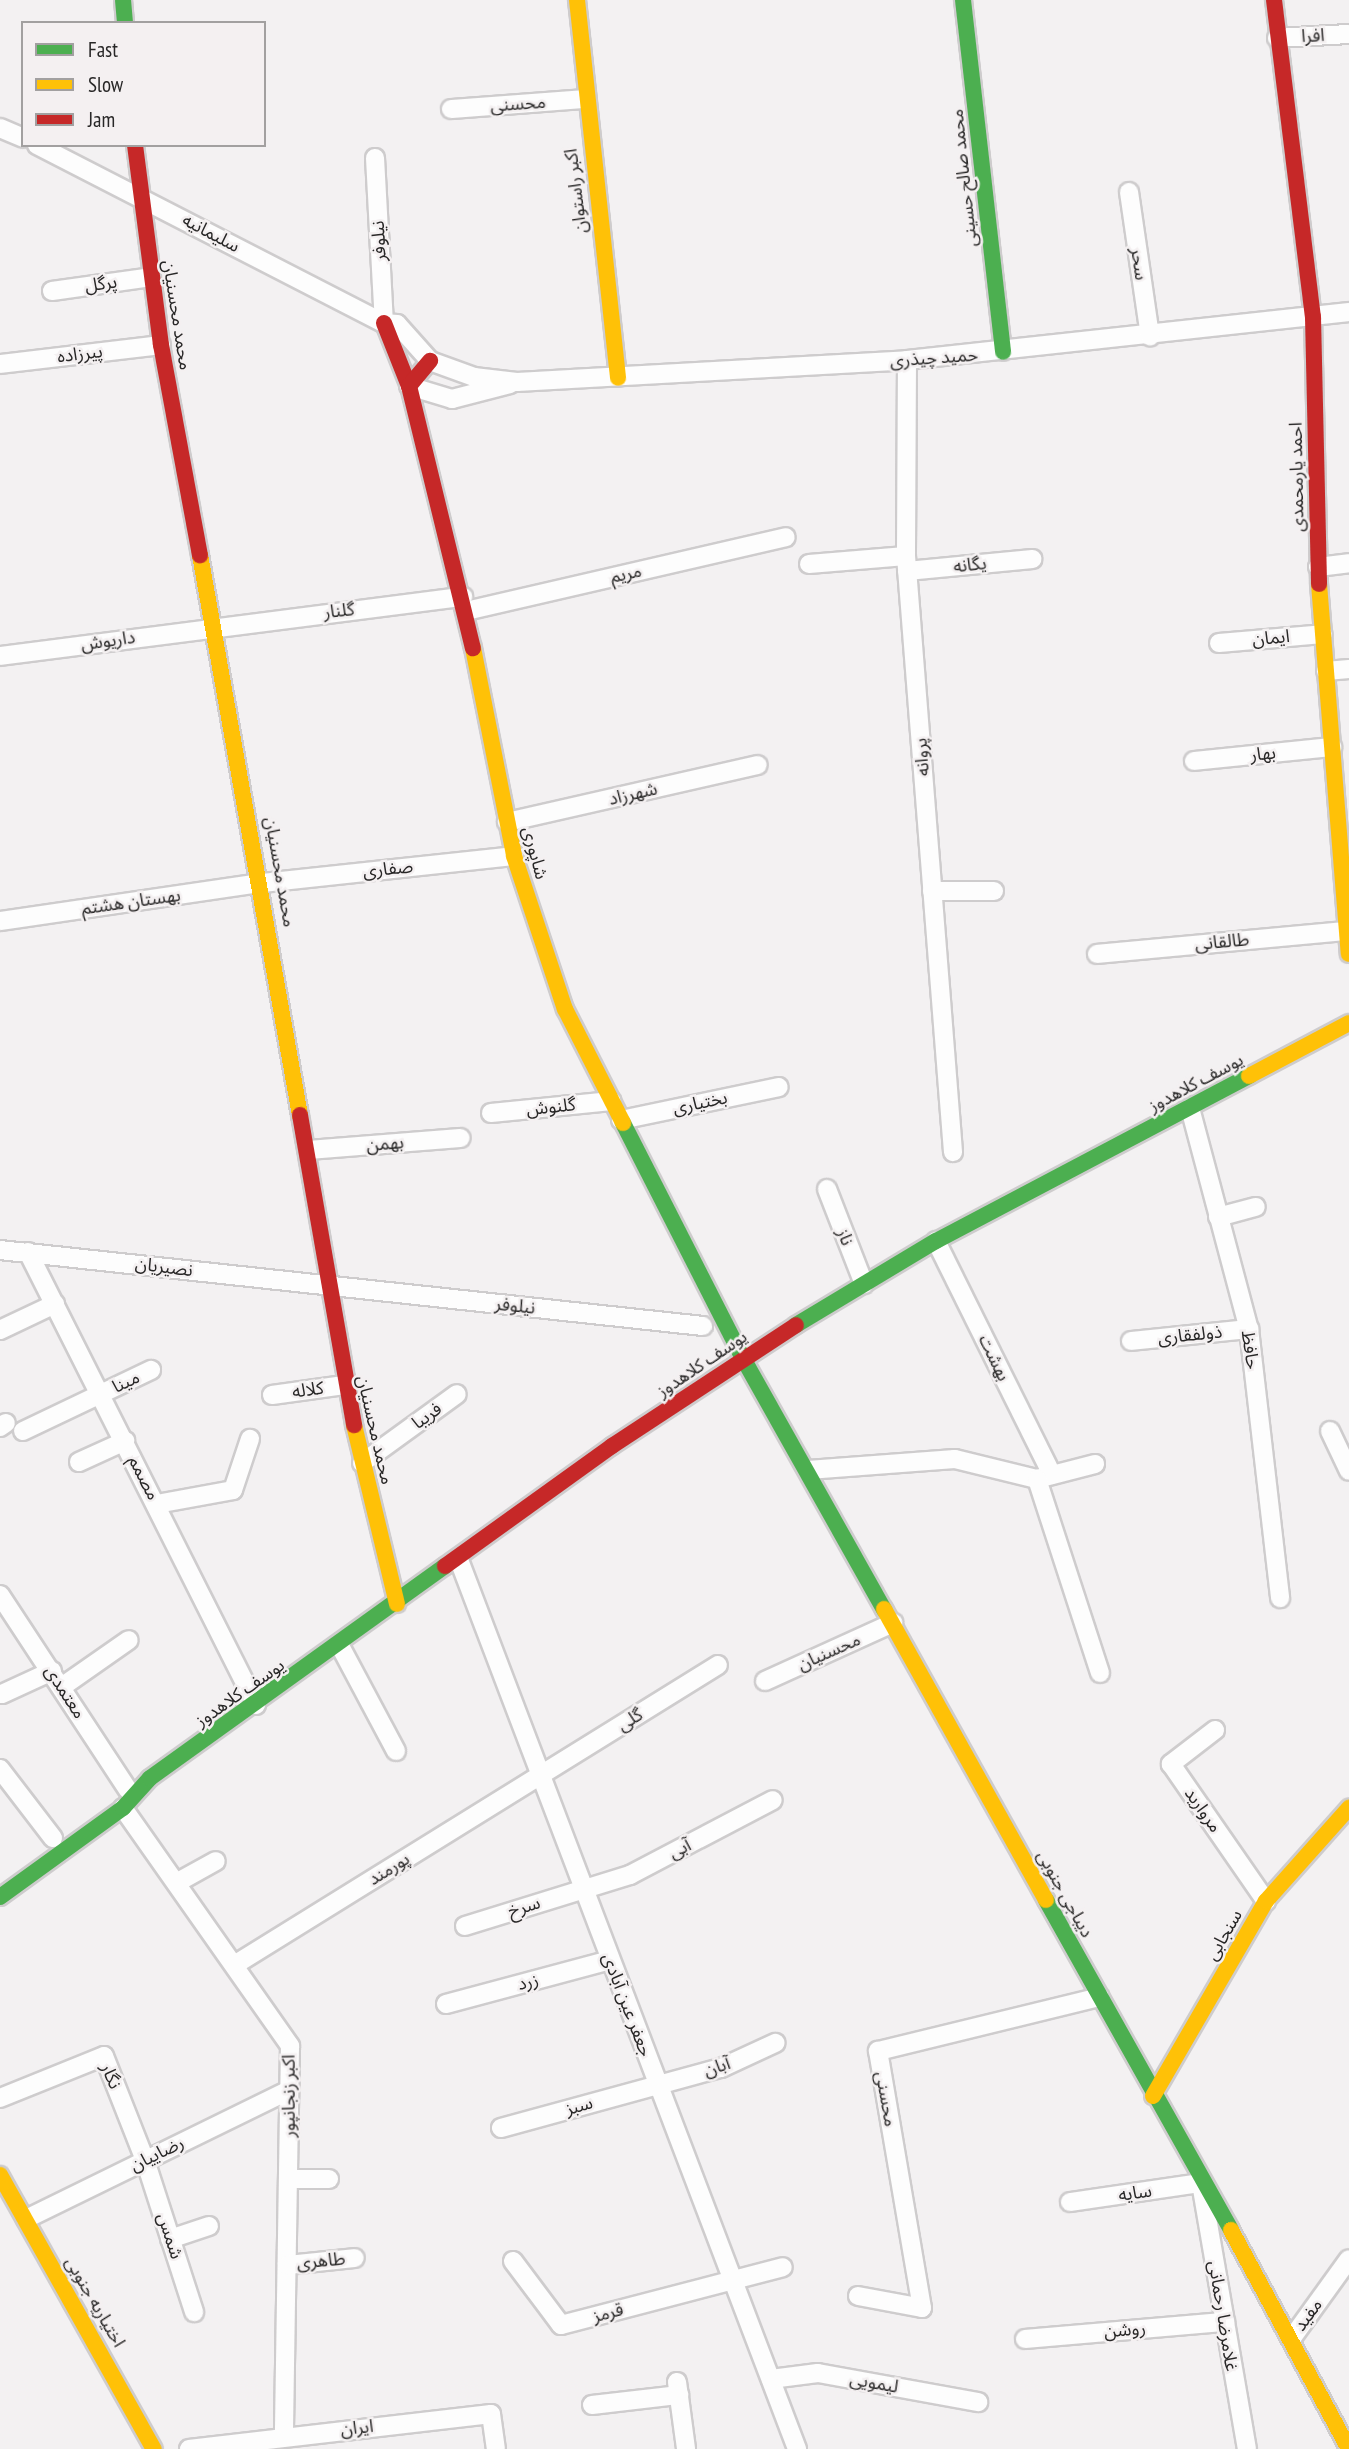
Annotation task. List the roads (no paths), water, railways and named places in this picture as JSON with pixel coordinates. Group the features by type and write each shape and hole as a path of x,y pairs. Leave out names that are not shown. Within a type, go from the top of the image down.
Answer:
{"street":[{"path":"123,0 125,21"},
{"name":"اکبر راستوان","path":"577,0 584,99 618,378"},
{"name":"محمد صالح حسینی","path":"963,0 1003,352"},
{"name":"احمد یارمحمدی","path":"1274,0 1312,317 1318,566 1349,954"},
{"name":"افرا","path":"1277,38 1349,34"},
{"name":"محسنی","path":"452,109 584,99"},
{"path":"0,128 21,137"},
{"name":"سلیمانیه","path":"41,147 138,194 384,323"},
{"name":"محمد محسنیان","path":"135,147 138,194 161,345 216,625 262,883 308,1150 344,1385 397,1604"},
{"name":"نیلوفر","path":"375,158 384,323"},
{"name":"سحر","path":"1129,192 1150,336"},
{"name":"پرگل","path":"52,291 151,277"},
{"name":"حمید چیذری","path":"384,323 397,324 430,361 474,377 517,382 618,378 1003,352 1349,312"},
{"name":"شاپوری","path":"384,323 409,386 465,604 513,856 565,1009 744,1360"},
{"name":"پیرزاده","path":"0,364 161,345"},
{"name":"پروانه","path":"906,360 907,563 953,1152"},
{"path":"409,386 430,361"},
{"name":"حمید چیذری","path":"409,386 452,399 517,382"},
{"name":"مریم","path":"465,604 786,537"},
{"name":"یگانه","path":"907,563 1032,559"},
{"path":"808,564 907,563"},
{"path":"1318,566 1349,563"},
{"name":"گلنار","path":"216,625 465,604"},
{"name":"داریوش","path":"0,656 216,625"},
{"name":"ایمان","path":"1219,643 1323,634"},
{"path":"1326,671 1349,669"},
{"name":"بهار","path":"1195,761 1332,747"},
{"name":"شهرزاد","path":"507,822 758,765"},
{"name":"صفاری","path":"262,883 513,856"},
{"name":"بهستان هشتم","path":"0,921 262,883"},
{"path":"932,891 994,891"},
{"name":"طالقانی","path":"1097,954 1347,931"},
{"name":"یوسف کلاهدوز","path":"0,1897 123,1808 150,1778 340,1646 612,1446 744,1360 936,1241 1349,1023"},
{"name":"بختیاری","path":"621,1120 779,1087"},
{"name":"گلنوش","path":"491,1113 611,1101"},
{"name":"حافظ","path":"1191,1108 1249,1329 1280,1598"},
{"name":"بهمن","path":"308,1150 461,1138"},
{"name":"ناز","path":"827,1189 864,1284"},
{"path":"1218,1217 1256,1207"},
{"name":"بهشت","path":"936,1241 1044,1477 1100,1674"},
{"name":"نصیریان","path":"0,1250 327,1286"},
{"name":"مصمم","path":"29,1252 158,1504 256,1705"},
{"name":"نیلوفر","path":"327,1286 703,1326"},
{"path":"0,1330 55,1304"},
{"name":"ذولفقاری","path":"1131,1342 1249,1329"},
{"name":"دیباجی جنوبی","path":"744,1360 893,1623 1201,2183 1292,2338 1349,2449"},
{"name":"مینا","path":"23,1431 151,1370"},
{"name":"کلاله","path":"272,1395 344,1385"},
{"name":"فریبا","path":"362,1463 457,1394"},
{"path":"1331,1431 1349,1471"},
{"path":"158,1504 233,1490 250,1439"},
{"path":"79,1462 125,1441"},
{"path":"808,1470 955,1459 1044,1477 1095,1464"},
{"name":"جعفر عین آبادی","path":"459,1560 797,2449"},
{"name":"معتمدی","path":"0,1595 5,1612 63,1686 128,1790"},
{"name":"محسنیان","path":"765,1681 893,1623"},
{"path":"63,1686 129,1640"},
{"path":"340,1646 396,1751"},
{"name":"گلی","path":"542,1774 718,1665"},
{"path":"2,1694 52,1671"},
{"name":"مروارید","path":"1215,1730 1171,1764 1266,1901"},
{"path":"0,1769 53,1838"},
{"name":"پورمند","path":"236,1964 542,1774"},
{"path":"0,1877 53,1838 150,1778"},
{"name":"آبی","path":"582,1888 630,1875 773,1800"},
{"name":"اکبر زنجانپور","path":"123,1808 236,1964 290,2046 284,2436"},
{"name":"سنجابی","path":"1153,2095 1266,1901 1349,1808"},
{"path":"178,1882 216,1861"},
{"name":"سرخ","path":"465,1926 582,1888"},
{"name":"زرد","path":"446,2004 610,1960"},
{"name":"محسنی","path":"858,2296 922,2308 878,2051 1100,1997"},
{"name":"آبان","path":"657,2083 721,2068 775,2043"},
{"name":"نگار","path":"0,2098 104,2056 145,2160"},
{"name":"سبز","path":"501,2128 657,2083"},
{"name":"رضاییان","path":"26,2220 289,2090"},
{"name":"شمس","path":"145,2160 194,2312"},
{"name":"اختیاریه جنوبی","path":"0,2175 154,2449"},
{"path":"288,2179 329,2179"},
{"name":"سایه","path":"1070,2202 1201,2183"},
{"name":"غلامرضا رحمانی","path":"1201,2183 1247,2449"},
{"path":"170,2239 209,2226"},
{"name":"طاهری","path":"287,2264 355,2258"},
{"name":"مفید","path":"1292,2338 1349,2259"},
{"name":"قرمز","path":"513,2261 561,2325 732,2279"},
{"path":"732,2279 783,2267"},
{"name":"روشن","path":"1025,2339 1225,2322"},
{"name":"لیمویی","path":"771,2379 818,2373 978,2402"},
{"path":"592,2405 678,2389 686,2449"},
{"name":"ایران","path":"189,2449 491,2414 496,2449"}]}
